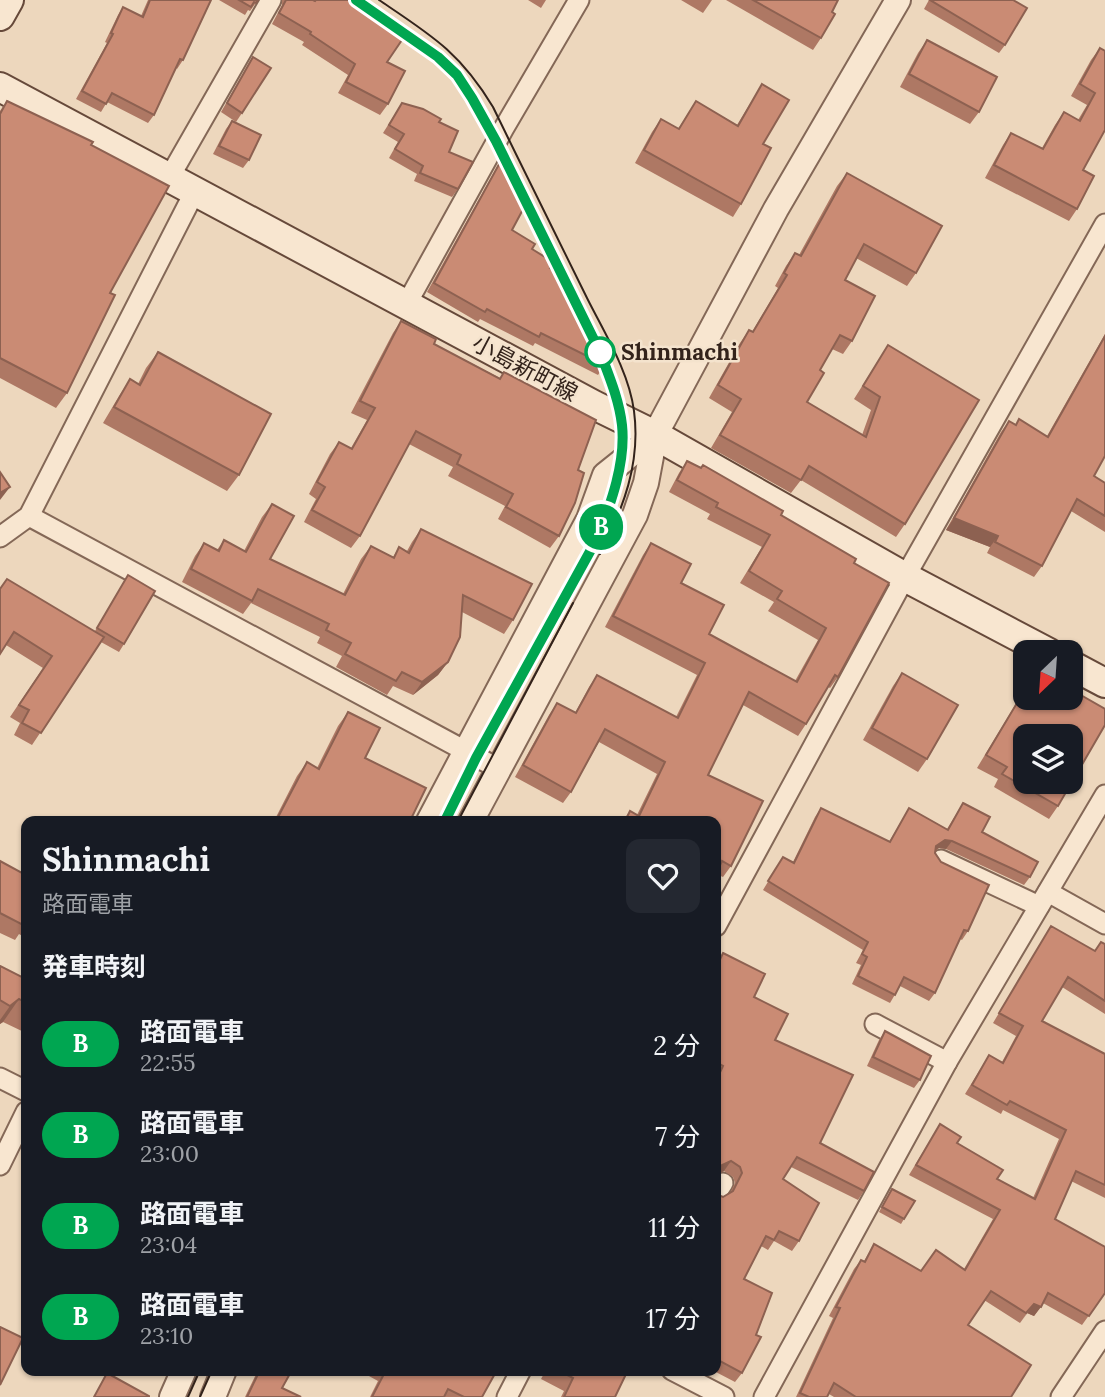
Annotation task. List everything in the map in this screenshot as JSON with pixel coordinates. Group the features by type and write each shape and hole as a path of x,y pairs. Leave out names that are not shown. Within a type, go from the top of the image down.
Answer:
{"main road":[{"path":"0,16 9,0"},
{"name":"小島新町線","path":"0,87 655,435 905,577 1024,640"},
{"path":"1083,671 1105,683"}],"street":[{"path":"169,178 271,0"},
{"path":"406,304 496,141 579,0"},
{"path":"474,816 635,515 646,483 655,435 776,209 898,0"},
{"path":"0,537 29,516 195,191"},
{"path":"721,917 905,577 1105,224"},
{"path":"432,816 589,519 605,475 655,435"},
{"path":"29,516 499,769"},
{"path":"764,1397 947,1062 1105,795"},
{"path":"941,860 1105,924"},
{"path":"875,1024 947,1062"},
{"path":"0,1078 21,1088"},
{"path":"0,1165 21,1122"},
{"path":"1061,1397 1105,1331"},
{"path":"172,1397 181,1376"},
{"path":"213,1397 222,1376"},
{"path":"507,1397 518,1376"},
{"path":"684,1376 724,1397"}],"building":[{"path":"150,0 211,0 154,115 112,93 106,104 82,91 113,34 111,33 123,7 143,17"},
{"path":"239,0 258,0 251,7"},
{"path":"286,0 362,0 408,31 387,62 405,71 388,104 346,82 355,64 279,13"},
{"path":"753,0 838,0 832,12 835,14 821,38"},
{"path":"930,0 1013,0 1027,8 1005,45"},
{"path":"927,40 997,77 979,112 909,74"},
{"path":"1100,48 1105,51 1105,130 1083,170 1094,176 1077,209 994,165 1011,133 1043,149 1064,112 1080,121 1095,93 1080,84"},
{"path":"253,57 271,68 242,113 227,103"},
{"path":"762,84 789,100 763,144 771,148 741,204 644,150 661,119 679,129 696,101 738,126"},
{"path":"7,101 93,142 91,145 169,186 110,293 115,295 67,393 0,358 0,114"},
{"path":"402,103 423,109 441,119 439,122 458,131 449,152 473,162 458,189 420,173 423,166 395,149 404,134 389,125"},
{"path":"232,121 261,135 249,160 219,146"},
{"path":"503,157 528,200 512,230 535,244 532,249 553,262 550,268 570,280 565,289 585,325 583,328 605,365 541,333 539,337 487,309 485,312 434,283"},
{"path":"847,173 942,226 916,273 864,244 845,280 875,296 852,341 840,335 820,370 824,373 807,402 866,437 880,397 863,386 888,345 979,400 905,524 809,466 801,480 720,435 741,399 718,385 749,330 753,332 787,275 784,273 795,253 801,256"},
{"path":"401,321 436,339 434,344 500,379 504,372 596,420 578,470 584,473 575,503 559,536 506,507 513,494 457,464 461,455 416,431 360,536 312,510 325,487 317,482 339,442 352,449 375,408 360,401"},
{"path":"1105,336 1105,456 1094,476 1105,483 1105,516 1077,499 1042,566 995,542 998,536 954,518 1009,421 1016,425 1019,419 1048,437"},
{"path":"158,352 271,414 239,475 114,407 130,379 140,385"},
{"path":"687,461 701,468 703,465 783,511 781,515 856,559 854,563 889,583 838,677 835,675 806,724 749,692 708,775 763,801 731,866 722,861 721,863 721,816 639,816 665,762 605,729 571,792 523,765 557,703 576,713 597,675 678,718 705,663 613,616 651,543 691,564 681,583 724,605 709,634 797,682 826,628 777,599 782,591 749,571 770,535 716,507 718,503 677,480"},
{"path":"0,472 10,487 0,493"},
{"path":"272,504 294,516 270,559 345,595 371,546 394,558 399,547 409,553 421,529 532,584 513,620 463,595 460,637 448,662 422,682 402,672 396,681 345,654 351,643 326,630 329,624 258,589 252,601 191,569 204,543 219,551 224,540 246,552"},
{"path":"128,575 155,591 124,644 97,628"},
{"path":"7,579 104,637 41,733 22,723 29,710 19,705 52,656 14,632 0,654 0,589"},
{"path":"902,673 958,705 927,759 872,728"},
{"path":"1083,696 1105,709 1105,725 1083,763 1083,724 1013,724 1013,780 1002,774 1007,767 986,755 1013,710 1083,710"},
{"path":"348,712 380,728 365,758 426,788 412,816 279,816 307,762 319,769"},
{"path":"1037,794 1065,794 1058,806"},
{"path":"963,803 990,817 982,832 1038,862 1030,877 952,841 945,840 936,846 935,853 941,862 989,885 968,931 964,930 935,993 904,977 895,995 858,976 867,957 862,954 868,942 768,881 783,857 794,863 821,808 890,842 909,808 948,830"},
{"path":"0,861 21,872 21,924 0,913"},
{"path":"1051,926 1095,951 1101,942 1105,944 1105,1001 1068,977 1042,1021 1105,1054 1105,1185 1076,1171 1055,1219 1105,1247 1105,1293 1089,1316 1048,1293 1041,1307 1034,1304 1026,1313 991,1291 968,1325 1031,1365 1011,1397 856,1397 834,1383 827,1397 809,1397 800,1393 840,1308 836,1307 861,1260 865,1262 874,1244 921,1271 936,1250 965,1270 1000,1210 916,1165 940,1124 961,1137 957,1143 1003,1170 997,1179 1035,1199 1066,1130 1010,1101 1007,1105 972,1085 989,1055 1003,1063 1023,1026 999,1013"},
{"path":"723,953 765,974 754,997 788,1014 775,1040 853,1075 820,1143 874,1172 864,1191 797,1157 783,1179 819,1203 799,1241 779,1231 774,1240 766,1236 744,1279 772,1293 756,1335 761,1337 742,1373 721,1362 721,1196 733,1191 742,1173 740,1167 731,1161 721,1166"},
{"path":"0,966 21,976 21,1000 10,1006 0,1000"},
{"path":"885,1031 931,1056 920,1080 873,1057"},
{"path":"892,1189 915,1201 904,1219 882,1207"},
{"path":"0,1327 21,1337 21,1342 0,1385"},
{"path":"105,1376 112,1376 149,1396 149,1397 94,1397"},
{"path":"257,1376 289,1376 282,1388 301,1397 247,1397"},
{"path":"383,1376 494,1376 482,1397 464,1397 448,1389 444,1397 372,1397"},
{"path":"569,1376 625,1376 615,1397 564,1397 573,1378"}],"tram line":[{"path":"356,0 438,57 457,75 473,98 497,141 599,352 621,415 619,468 598,537 476,758 447,816"},
{"name":"B","path":"356,0 438,57 457,75 472,98 600,352 614,387 622,428 619,464 598,537 476,758 447,816"},
{"path":"379,0 443,46 481,88 493,107 622,368 634,411 635,449 623,503 600,554"},
{"path":"461,816 573,603"},
{"path":"188,1397 197,1376"},
{"path":"200,1397 209,1376"}],"place":[{"name":"Shinmachi","path":"600,352"}]}
